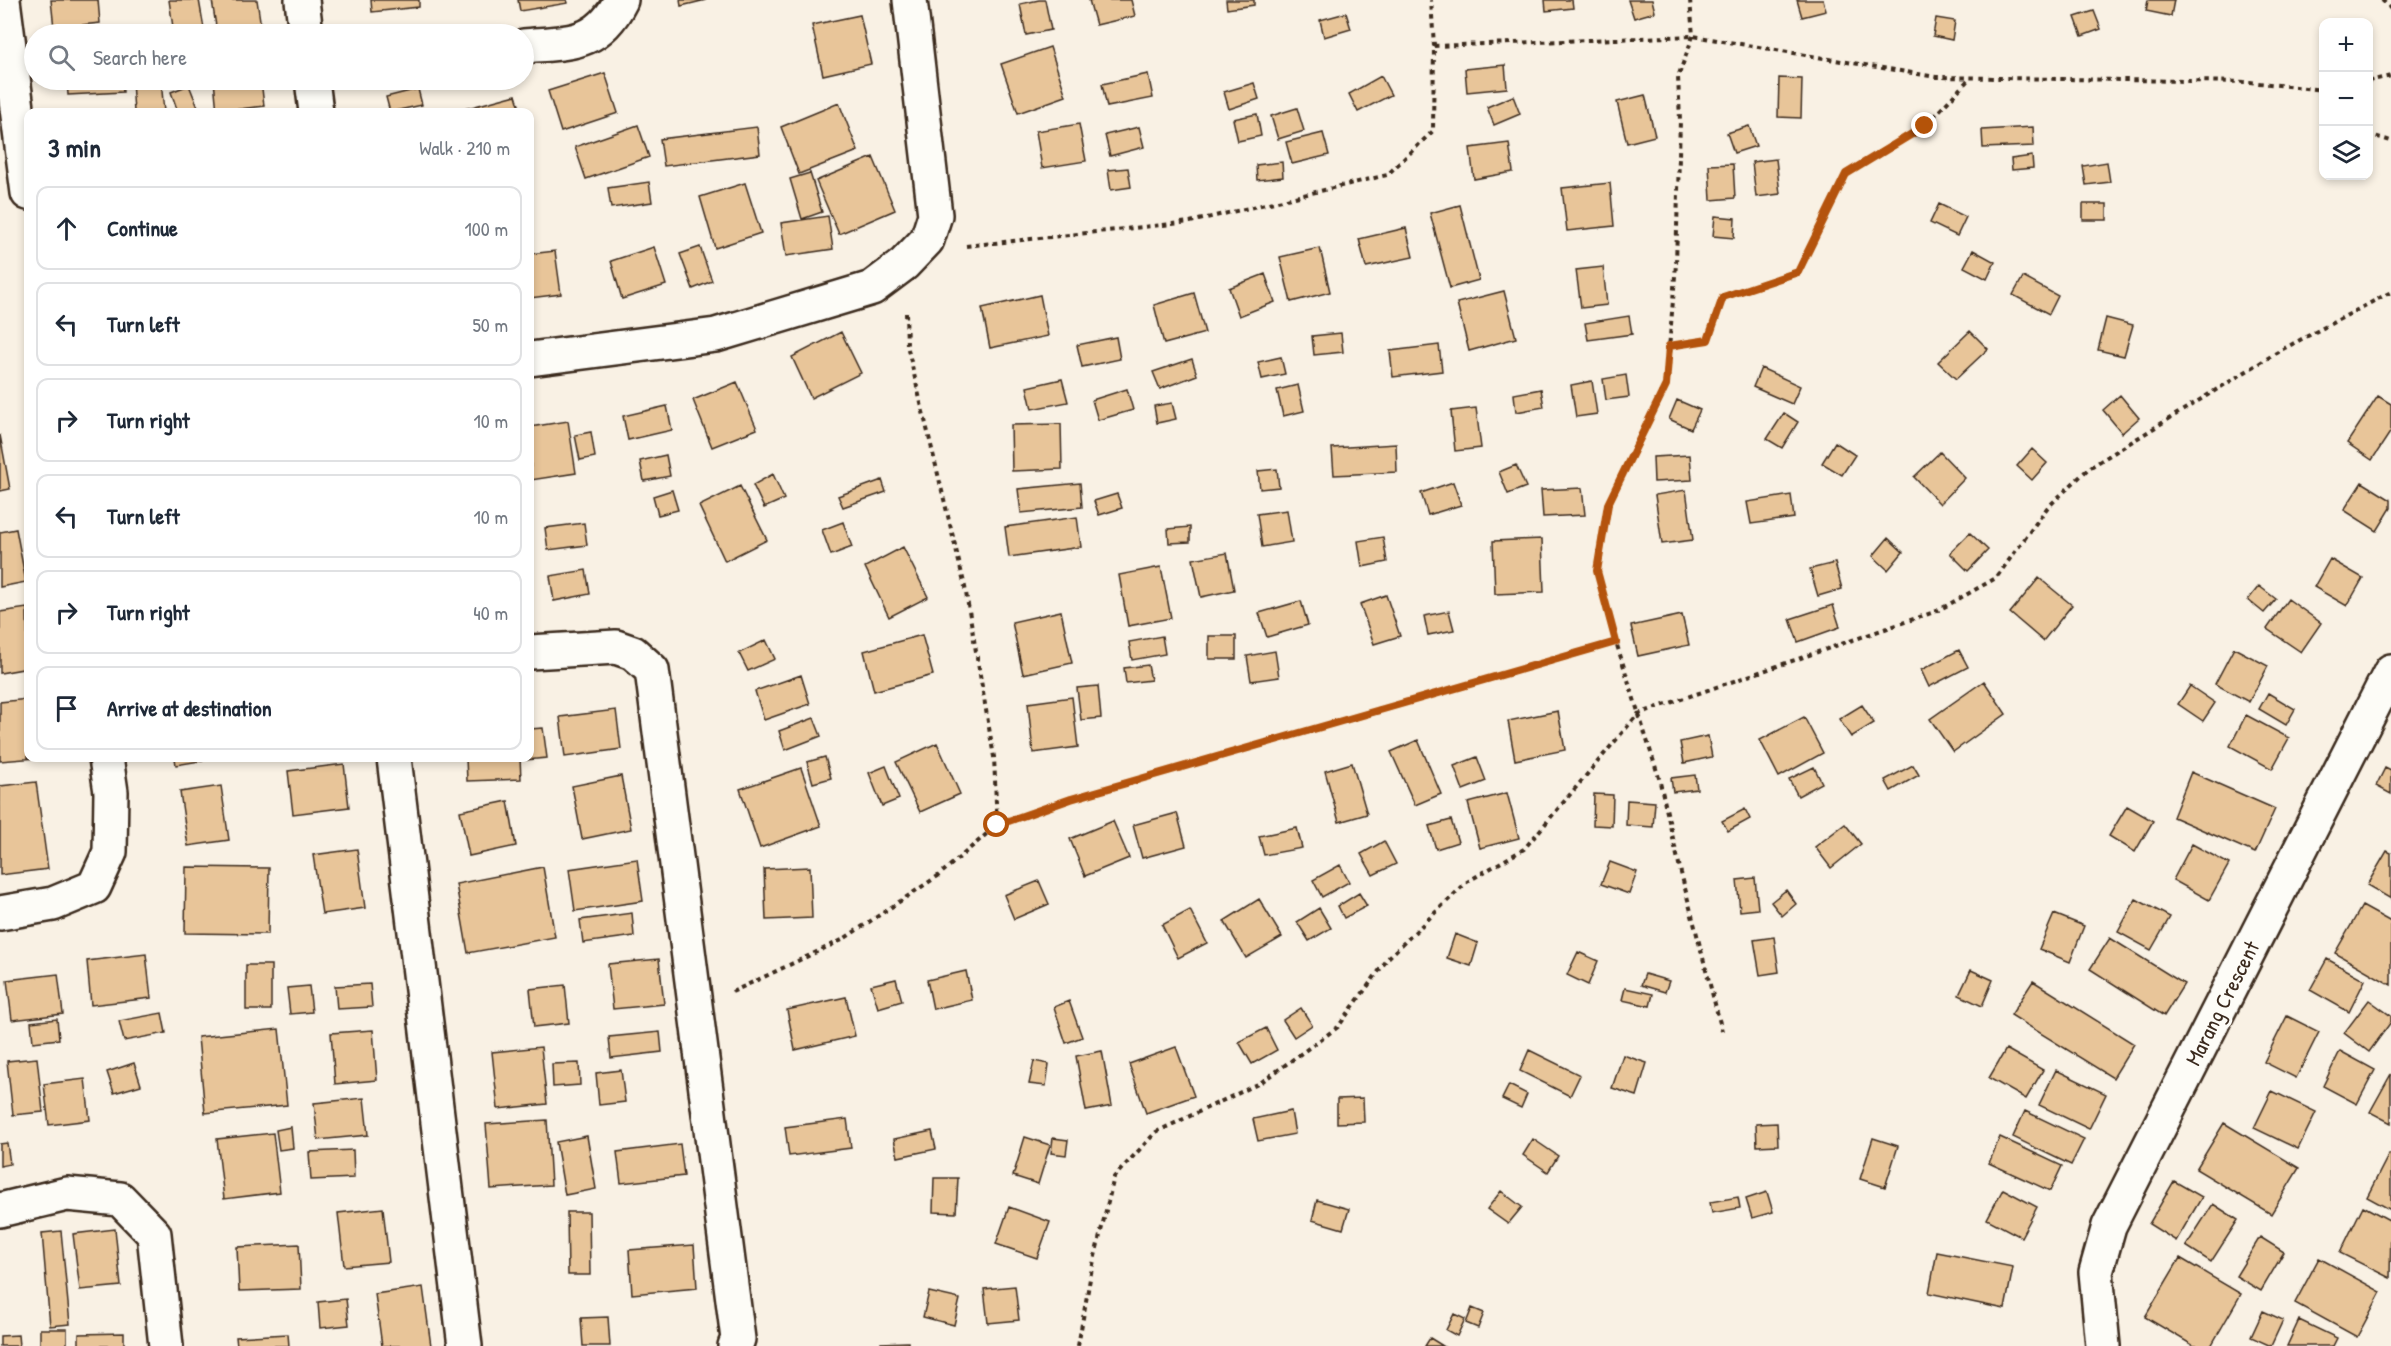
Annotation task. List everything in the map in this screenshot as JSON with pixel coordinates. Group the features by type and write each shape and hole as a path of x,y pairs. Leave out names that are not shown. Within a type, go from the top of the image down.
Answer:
{"street":[{"path":"3,0 24,162"},
{"path":"302,0 305,24"},
{"path":"534,45 579,41 607,24 621,0"},
{"path":"534,358 716,335 872,288 904,264 927,240 935,214 910,0"},
{"path":"313,90 316,108"},
{"path":"534,652 616,647 633,653 652,670 738,1339 735,1346"},
{"name":"Marang Crescent","path":"2103,1346 2096,1272 2109,1226 2391,671"},
{"path":"0,913 53,904 94,886 110,852 111,792 107,762"},
{"path":"394,762 465,1346"},
{"path":"0,1210 67,1194 120,1199 154,1234 166,1346"}],"path":[{"path":"927,240 973,246 1190,222 1387,175 1433,131 1434,46 1431,0"},
{"path":"1690,0 1694,36 1678,77 1680,120 1676,264 1666,385 1608,504 1597,571 1616,642 1659,778 1722,1031"},
{"path":"2382,0 2391,9"},
{"path":"1434,46 1694,36 1936,77 2250,82 2319,91"},
{"path":"2373,80 2391,76"},
{"path":"1669,346 1708,340 1723,297 1798,272 1846,174 1925,126 1970,78"},
{"path":"2373,136 2391,141"},
{"path":"904,264 907,345 965,587 993,757 997,825"},
{"path":"1078,1346 1091,1273 1114,1177 1156,1132 1260,1083 1338,1027 1389,957 1467,882 1524,849 1638,714 1937,611 1996,578 2047,508 2089,468 2281,350 2391,292"},
{"path":"696,1009 842,940 939,876 997,825 1071,799 1616,642"}],"building":[{"path":"51,0 98,0 100,23 54,24"},
{"path":"169,0 199,0 203,24 173,24"},
{"path":"212,0 257,0 261,24 216,24"},
{"path":"371,0 419,0 419,7 372,12"},
{"path":"518,0 567,0 568,3 520,11"},
{"path":"680,0 706,0 681,6"},
{"path":"1045,0 1051,30 1026,35 1020,4"},
{"path":"1089,0 1131,0 1135,16 1096,25"},
{"path":"1226,0 1254,0 1254,5 1227,9"},
{"path":"1545,0 1572,0 1573,8 1546,11"},
{"path":"1628,0 1652,0 1655,12 1634,18"},
{"path":"1797,0 1823,0 1826,11 1802,17"},
{"path":"2148,0 2174,0 2171,16 2146,11"},
{"path":"2094,11 2101,29 2082,36 2075,17"},
{"path":"1346,13 1351,29 1324,37 1320,20"},
{"path":"860,15 871,64 823,75 812,25"},
{"path":"1936,18 1955,21 1952,40 1933,36"},
{"path":"1050,47 1066,96 1018,113 1001,64"},
{"path":"1505,65 1507,88 1467,92 1465,69"},
{"path":"605,73 618,113 561,132 548,91"},
{"path":"1148,74 1153,98 1107,107 1102,84"},
{"path":"1381,76 1391,95 1358,112 1349,94"},
{"path":"1779,78 1802,79 1801,118 1778,117"},
{"path":"1254,83 1259,99 1229,109 1224,92"},
{"path":"68,90 123,90 123,92 68,95"},
{"path":"133,90 162,90 164,108 134,108"},
{"path":"191,90 198,108 177,108 171,92"},
{"path":"215,90 262,90 264,106 217,108"},
{"path":"418,90 422,105 389,108 386,97"},
{"path":"516,95 520,108 468,108"},
{"path":"1645,95 1655,136 1627,143 1617,102"},
{"path":"1513,96 1520,114 1494,125 1487,107"},
{"path":"839,103 858,151 799,174 781,127"},
{"path":"1297,108 1304,131 1278,139 1271,116"},
{"path":"1257,114 1261,136 1238,141 1233,119"},
{"path":"1079,124 1086,161 1042,168 1036,131"},
{"path":"638,125 649,157 586,179 575,147"},
{"path":"1749,126 1756,146 1734,153 1727,133"},
{"path":"757,127 760,154 664,166 660,139"},
{"path":"1139,127 1144,147 1110,156 1105,135"},
{"path":"2033,127 2034,146 1983,148 1982,130"},
{"path":"1323,133 1329,155 1292,164 1286,142"},
{"path":"1509,143 1513,172 1474,179 1470,148"},
{"path":"2032,156 2033,168 2012,170 2011,159"},
{"path":"873,157 895,210 839,234 816,181"},
{"path":"1776,159 1780,194 1756,197 1752,162"},
{"path":"1282,162 1283,177 1257,180 1256,165"},
{"path":"2107,162 2110,182 2086,185 2083,166"},
{"path":"1733,164 1735,198 1711,200 1709,165"},
{"path":"1128,168 1131,187 1111,190 1108,170"},
{"path":"810,173 822,212 802,219 790,179"},
{"path":"649,182 652,202 611,208 608,188"},
{"path":"745,183 761,233 715,248 700,197"},
{"path":"1610,183 1614,226 1567,231 1562,188"},
{"path":"1939,204 1966,217 1957,236 1930,223"},
{"path":"2083,204 2107,204 2107,220 2083,220"},
{"path":"1460,205 1479,280 1450,288 1430,213"},
{"path":"828,216 833,249 786,256 781,223"},
{"path":"1715,216 1735,218 1734,238 1713,236"},
{"path":"1406,228 1413,257 1366,267 1359,239"},
{"path":"654,247 666,285 622,299 611,261"},
{"path":"700,247 712,281 693,289 680,254"},
{"path":"1320,248 1330,292 1291,302 1280,257"},
{"path":"1973,250 1995,262 1987,279 1964,267"},
{"path":"555,251 561,294 534,297 534,254"},
{"path":"1603,267 1607,305 1581,308 1576,270"},
{"path":"1265,274 1275,302 1239,316 1229,288"},
{"path":"2023,277 2058,296 2049,314 2013,295"},
{"path":"1504,291 1516,338 1469,351 1457,303"},
{"path":"1194,293 1205,333 1164,344 1154,305"},
{"path":"1040,295 1048,336 990,348 982,308"},
{"path":"1629,316 1632,334 1588,340 1585,323"},
{"path":"2106,318 2133,325 2124,356 2098,350"},
{"path":"1970,331 1988,349 1956,379 1938,362"},
{"path":"841,332 861,373 811,398 792,357"},
{"path":"1341,333 1343,352 1314,355 1312,336"},
{"path":"1116,337 1120,359 1082,367 1077,345"},
{"path":"1439,345 1442,371 1393,377 1390,351"},
{"path":"1281,357 1285,374 1262,379 1258,362"},
{"path":"1192,359 1197,375 1160,389 1153,372"},
{"path":"1761,368 1800,386 1792,404 1753,387"},
{"path":"1626,375 1629,397 1606,400 1603,379"},
{"path":"1062,379 1068,402 1032,409 1027,387"},
{"path":"1592,381 1597,414 1576,417 1571,385"},
{"path":"737,382 757,429 712,447 693,400"},
{"path":"1298,385 1304,411 1283,416 1277,390"},
{"path":"1127,389 1133,410 1098,420 1092,400"},
{"path":"1541,389 1544,407 1516,412 1514,394"},
{"path":"2120,395 2139,418 2122,433 2103,410"},
{"path":"2378,396 2391,404 2391,431 2372,460 2347,443"},
{"path":"1677,400 1700,410 1691,429 1669,419"},
{"path":"1172,403 1176,419 1157,423 1154,406"},
{"path":"667,406 672,430 628,440 623,416"},
{"path":"1476,408 1481,448 1455,451 1451,411"},
{"path":"1784,413 1798,422 1782,448 1767,439"},
{"path":"568,421 576,473 534,480 534,426"},
{"path":"1061,424 1062,469 1012,471 1011,425"},
{"path":"591,432 595,457 580,460 575,435"},
{"path":"0,435 10,489 0,491"},
{"path":"1835,442 1855,455 1842,475 1822,463"},
{"path":"1396,444 1397,472 1334,475 1332,448"},
{"path":"2032,449 2047,463 2032,480 2017,466"},
{"path":"1940,452 1965,478 1940,504 1914,477"},
{"path":"666,455 670,476 644,481 640,461"},
{"path":"1690,455 1692,480 1654,482 1653,457"},
{"path":"1516,465 1526,487 1508,494 1499,472"},
{"path":"1277,469 1279,487 1260,489 1258,471"},
{"path":"773,474 784,499 764,508 753,485"},
{"path":"882,480 886,492 843,507 838,496"},
{"path":"1453,482 1461,505 1428,515 1421,493"},
{"path":"2362,482 2391,500 2391,508 2377,531 2344,510"},
{"path":"1080,483 1082,507 1021,513 1018,489"},
{"path":"740,486 767,540 725,561 699,506"},
{"path":"1582,488 1585,515 1543,517 1541,490"},
{"path":"672,490 678,510 658,515 653,496"},
{"path":"1686,490 1693,540 1662,544 1655,495"},
{"path":"1117,494 1122,508 1099,515 1094,501"},
{"path":"1791,495 1794,518 1751,524 1747,502"},
{"path":"1287,510 1292,542 1262,547 1257,514"},
{"path":"1077,517 1081,547 1009,557 1005,527"},
{"path":"843,522 852,547 831,555 822,530"},
{"path":"584,523 587,545 548,550 545,528"},
{"path":"1190,527 1190,542 1169,543 1168,529"},
{"path":"16,529 24,582 0,587 0,532"},
{"path":"1970,533 1988,550 1968,571 1950,553"},
{"path":"1383,537 1387,562 1362,567 1358,541"},
{"path":"1888,538 1903,552 1888,570 1873,556"},
{"path":"1542,539 1544,592 1495,594 1493,541"},
{"path":"903,547 928,597 889,617 865,567"},
{"path":"1227,553 1234,590 1201,597 1193,559"},
{"path":"2330,559 2363,578 2347,606 2314,587"},
{"path":"1835,563 1842,589 1818,596 1810,569"},
{"path":"1161,567 1171,618 1128,626 1119,575"},
{"path":"586,570 590,594 554,601 550,576"},
{"path":"2039,578 2072,605 2043,641 2010,613"},
{"path":"2259,586 2276,599 2264,613 2248,600"},
{"path":"1386,595 1400,636 1374,644 1360,604"},
{"path":"2288,599 2321,623 2301,652 2267,629"},
{"path":"1301,601 1308,625 1267,637 1259,613"},
{"path":"1833,605 1840,627 1798,642 1790,619"},
{"path":"24,608 24,669 0,673 0,612"},
{"path":"1061,611 1072,663 1023,674 1012,622"},
{"path":"1449,611 1454,630 1428,635 1424,616"},
{"path":"1682,615 1689,645 1638,656 1631,626"},
{"path":"922,635 933,675 874,691 864,651"},
{"path":"1162,636 1165,654 1132,660 1129,642"},
{"path":"1209,636 1236,636 1236,659 1209,659"},
{"path":"766,640 775,659 748,671 739,653"},
{"path":"2234,648 2268,666 2249,702 2215,684"},
{"path":"1959,650 1968,667 1929,687 1921,670"},
{"path":"1275,651 1279,677 1251,681 1247,656"},
{"path":"1148,665 1151,680 1126,683 1124,668"},
{"path":"801,675 810,704 764,720 755,691"},
{"path":"1984,681 2006,714 1953,752 1930,719"},
{"path":"1098,686 1101,718 1081,720 1077,688"},
{"path":"2190,686 2215,703 2203,721 2178,704"},
{"path":"2268,693 2295,709 2286,725 2259,709"},
{"path":"1072,697 1078,747 1033,753 1028,703"},
{"path":"24,699 24,759 0,761 0,702"},
{"path":"1862,705 1874,723 1851,737 1839,719"},
{"path":"616,710 621,749 565,757 560,717"},
{"path":"1558,711 1565,750 1515,760 1508,721"},
{"path":"2246,715 2289,738 2272,769 2230,746"},
{"path":"1804,717 1823,753 1779,777 1760,740"},
{"path":"814,718 821,736 785,750 779,731"},
{"path":"543,728 547,758 534,759 534,729"},
{"path":"1708,736 1712,757 1684,763 1680,742"},
{"path":"1418,740 1441,794 1415,805 1391,752"},
{"path":"937,743 960,794 920,812 896,762"},
{"path":"825,757 831,778 813,783 807,762"},
{"path":"1477,757 1486,781 1463,790 1454,766"},
{"path":"176,762 194,762 176,765"},
{"path":"466,762 520,762 521,779 467,781"},
{"path":"1352,763 1367,814 1339,822 1325,771"},
{"path":"344,764 349,807 293,814 288,771"},
{"path":"1913,765 1919,775 1891,791 1885,780"},
{"path":"886,766 899,799 882,806 869,773"},
{"path":"1814,767 1822,783 1798,796 1789,779"},
{"path":"801,768 821,826 760,848 740,789"},
{"path":"2385,768 2391,771 2391,794 2376,786"},
{"path":"2191,772 2275,809 2255,853 2173,817"},
{"path":"1695,775 1697,789 1673,792 1671,778"},
{"path":"621,776 631,829 582,839 572,786"},
{"path":"36,782 48,869 0,875 0,786"},
{"path":"221,786 229,840 188,846 180,792"},
{"path":"1507,793 1519,838 1480,848 1468,803"},
{"path":"1594,794 1613,795 1612,826 1593,825"},
{"path":"1627,800 1655,802 1653,827 1626,825"},
{"path":"508,801 516,846 469,856 460,811"},
{"path":"2127,806 2153,821 2135,852 2109,836"},
{"path":"1745,809 1750,819 1728,831 1722,821"},
{"path":"1177,813 1186,846 1142,858 1133,825"},
{"path":"1451,820 1458,842 1436,849 1429,826"},
{"path":"1113,821 1129,858 1085,876 1070,839"},
{"path":"1845,824 1861,844 1831,868 1815,847"},
{"path":"1297,828 1302,848 1264,855 1259,836"},
{"path":"1384,841 1396,864 1373,875 1361,854"},
{"path":"2192,844 2229,864 2209,900 2173,880"},
{"path":"357,849 365,908 322,914 313,855"},
{"path":"2387,851 2391,853 2391,899 2367,885"},
{"path":"637,859 643,901 575,911 569,869"},
{"path":"1610,862 1637,872 1629,894 1601,884"},
{"path":"1340,865 1349,882 1322,897 1313,880"},
{"path":"186,867 269,868 268,934 185,933"},
{"path":"543,867 555,937 468,953 456,884"},
{"path":"810,867 812,918 766,920 764,869"},
{"path":"1755,878 1758,909 1740,911 1737,880"},
{"path":"1039,881 1049,904 1014,919 1004,895"},
{"path":"1786,890 1796,904 1782,916 1771,902"},
{"path":"1359,893 1367,906 1344,918 1338,906"},
{"path":"1259,899 1282,937 1246,958 1224,921"},
{"path":"2136,899 2170,917 2151,950 2118,932"},
{"path":"2362,906 2391,922 2391,985 2335,953"},
{"path":"1319,908 1331,928 1309,941 1297,922"},
{"path":"1190,910 1207,943 1178,958 1162,925"},
{"path":"632,913 634,936 583,943 580,920"},
{"path":"2054,914 2084,926 2070,962 2039,949"},
{"path":"1455,934 1478,943 1471,966 1447,958"},
{"path":"1774,937 1779,972 1760,975 1754,940"},
{"path":"2110,938 2184,984 2164,1016 2090,969"},
{"path":"1578,952 1598,961 1588,985 1567,975"},
{"path":"146,954 151,998 91,1005 87,961"},
{"path":"659,959 664,1004 613,1009 608,964"},
{"path":"2327,959 2365,980 2349,1012 2310,990"},
{"path":"246,965 271,965 271,1010 246,1010"},
{"path":"1971,970 1993,980 1982,1006 1959,995"},
{"path":"966,971 972,1000 933,1009 927,980"},
{"path":"58,974 63,1014 12,1020 7,980"},
{"path":"1645,974 1669,981 1665,992 1641,985"},
{"path":"896,979 902,1001 878,1008 871,985"},
{"path":"2033,981 2134,1044 2113,1078 2011,1015"},
{"path":"370,984 372,1007 337,1009 335,986"},
{"path":"565,985 569,1023 534,1027 530,989"},
{"path":"309,986 312,1012 290,1014 287,988"},
{"path":"1625,988 1653,994 1650,1006 1622,1000"},
{"path":"846,997 855,1036 795,1050 787,1010"},
{"path":"2369,1000 2391,1016 2391,1022 2369,1052 2344,1033"},
{"path":"1069,1001 1082,1037 1066,1043 1054,1007"},
{"path":"1301,1008 1312,1025 1294,1037 1283,1020"},
{"path":"162,1013 166,1033 124,1041 119,1021"},
{"path":"2287,1016 2319,1032 2296,1078 2264,1062"},
{"path":"57,1019 59,1039 33,1042 31,1022"},
{"path":"1266,1028 1277,1050 1252,1064 1239,1042"},
{"path":"279,1029 287,1105 205,1113 198,1037"},
{"path":"373,1030 377,1080 335,1084 331,1033"},
{"path":"660,1032 662,1052 611,1058 609,1037"},
{"path":"541,1047 547,1104 498,1109 492,1052"},
{"path":"1176,1047 1194,1096 1146,1113 1129,1064"},
{"path":"2006,1049 2043,1070 2026,1099 1989,1078"},
{"path":"1529,1050 1580,1075 1570,1096 1520,1071"},
{"path":"1102,1051 1112,1106 1086,1111 1076,1056"},
{"path":"2340,1051 2375,1070 2357,1104 2323,1086"},
{"path":"1623,1055 1647,1063 1637,1096 1612,1088"},
{"path":"37,1058 43,1112 13,1115 7,1061"},
{"path":"1034,1061 1049,1064 1046,1086 1029,1084"},
{"path":"134,1063 141,1085 114,1093 107,1072"},
{"path":"579,1063 580,1085 553,1087 552,1064"},
{"path":"621,1070 625,1102 599,1105 596,1073"},
{"path":"2056,1070 2106,1094 2089,1129 2039,1105"},
{"path":"2391,1074 2391,1123 2370,1112"},
{"path":"85,1079 90,1120 49,1125 44,1084"},
{"path":"1509,1085 1527,1094 1521,1108 1502,1099"},
{"path":"2272,1091 2316,1112 2298,1149 2254,1128"},
{"path":"364,1098 368,1135 318,1140 314,1103"},
{"path":"1363,1098 1364,1122 1337,1123 1337,1099"},
{"path":"1291,1111 1295,1134 1258,1141 1253,1119"},
{"path":"2025,1111 2084,1139 2071,1165 2013,1137"},
{"path":"847,1119 851,1148 789,1156 785,1127"},
{"path":"547,1120 551,1185 491,1189 486,1124"},
{"path":"1777,1123 1778,1145 1757,1146 1756,1124"},
{"path":"2224,1123 2299,1168 2271,1214 2196,1169"},
{"path":"291,1127 293,1148 279,1150 276,1130"},
{"path":"932,1131 936,1149 898,1157 894,1139"},
{"path":"273,1133 280,1192 224,1199 217,1139"},
{"path":"587,1136 596,1189 565,1195 556,1142"},
{"path":"1025,1137 1050,1145 1038,1184 1013,1176"},
{"path":"2000,1137 2062,1166 2050,1191 1989,1163"},
{"path":"1053,1138 1068,1140 1066,1155 1051,1153"},
{"path":"1873,1138 1898,1146 1885,1187 1860,1179"},
{"path":"1533,1139 1558,1156 1548,1172 1523,1155"},
{"path":"7,1143 10,1164 0,1166 0,1144"},
{"path":"680,1144 684,1176 621,1183 617,1152"},
{"path":"353,1150 354,1178 311,1180 309,1152"},
{"path":"2389,1154 2391,1155 2391,1210 2367,1197"},
{"path":"934,1178 958,1178 956,1213 933,1212"},
{"path":"2174,1181 2202,1197 2176,1241 2149,1224"},
{"path":"2003,1189 2037,1207 2021,1237 1987,1219"},
{"path":"1501,1191 1522,1207 1508,1224 1487,1209"},
{"path":"1767,1192 1773,1212 1752,1218 1746,1199"},
{"path":"1738,1197 1740,1208 1712,1213 1710,1202"},
{"path":"1317,1200 1349,1209 1343,1229 1312,1220"},
{"path":"2213,1204 2238,1220 2211,1262 2186,1246"},
{"path":"2363,1206 2391,1221 2390,1278 2340,1253"},
{"path":"1009,1207 1050,1222 1037,1258 996,1244"},
{"path":"383,1208 389,1262 344,1266 338,1213"},
{"path":"567,1212 589,1212 590,1275 568,1275"},
{"path":"115,1229 121,1286 80,1290 73,1234"},
{"path":"61,1231 70,1324 50,1326 42,1233"},
{"path":"2260,1237 2284,1252 2261,1291 2236,1276"},
{"path":"299,1244 301,1289 239,1291 237,1247"},
{"path":"694,1245 697,1288 632,1294 629,1250"},
{"path":"1937,1252 2013,1267 2005,1309 1929,1293"},
{"path":"2180,1258 2241,1294 2211,1346 2194,1346 2145,1317"},
{"path":"2319,1258 2381,1292 2357,1337 2295,1303"},
{"path":"1015,1286 1019,1320 988,1323 984,1289"},
{"path":"423,1287 431,1346 382,1346 375,1294"},
{"path":"929,1292 960,1299 954,1325 923,1317"},
{"path":"346,1299 349,1325 320,1328 318,1302"},
{"path":"1472,1308 1484,1313 1478,1328 1466,1323"},
{"path":"2263,1311 2283,1320 2271,1346 2251,1337"},
{"path":"1454,1314 1465,1319 1457,1336 1446,1330"},
{"path":"608,1317 610,1346 583,1346 581,1318"},
{"path":"2299,1320 2337,1338 2333,1346 2287,1346"},
{"path":"40,1329 67,1329 67,1346 40,1346"},
{"path":"124,1333 124,1346 79,1346 79,1334"},
{"path":"288,1334 289,1346 237,1346 236,1337"},
{"path":"18,1335 19,1346 0,1346 0,1336"},
{"path":"1430,1338 1443,1346 1425,1346"},
{"path":"908,1342 908,1346 881,1346 881,1343"}],"route":[{"path":"997,825 1071,799 1616,642 1597,571 1608,504 1666,385 1669,346 1708,340 1723,297 1798,272 1846,174 1925,126"}]}
